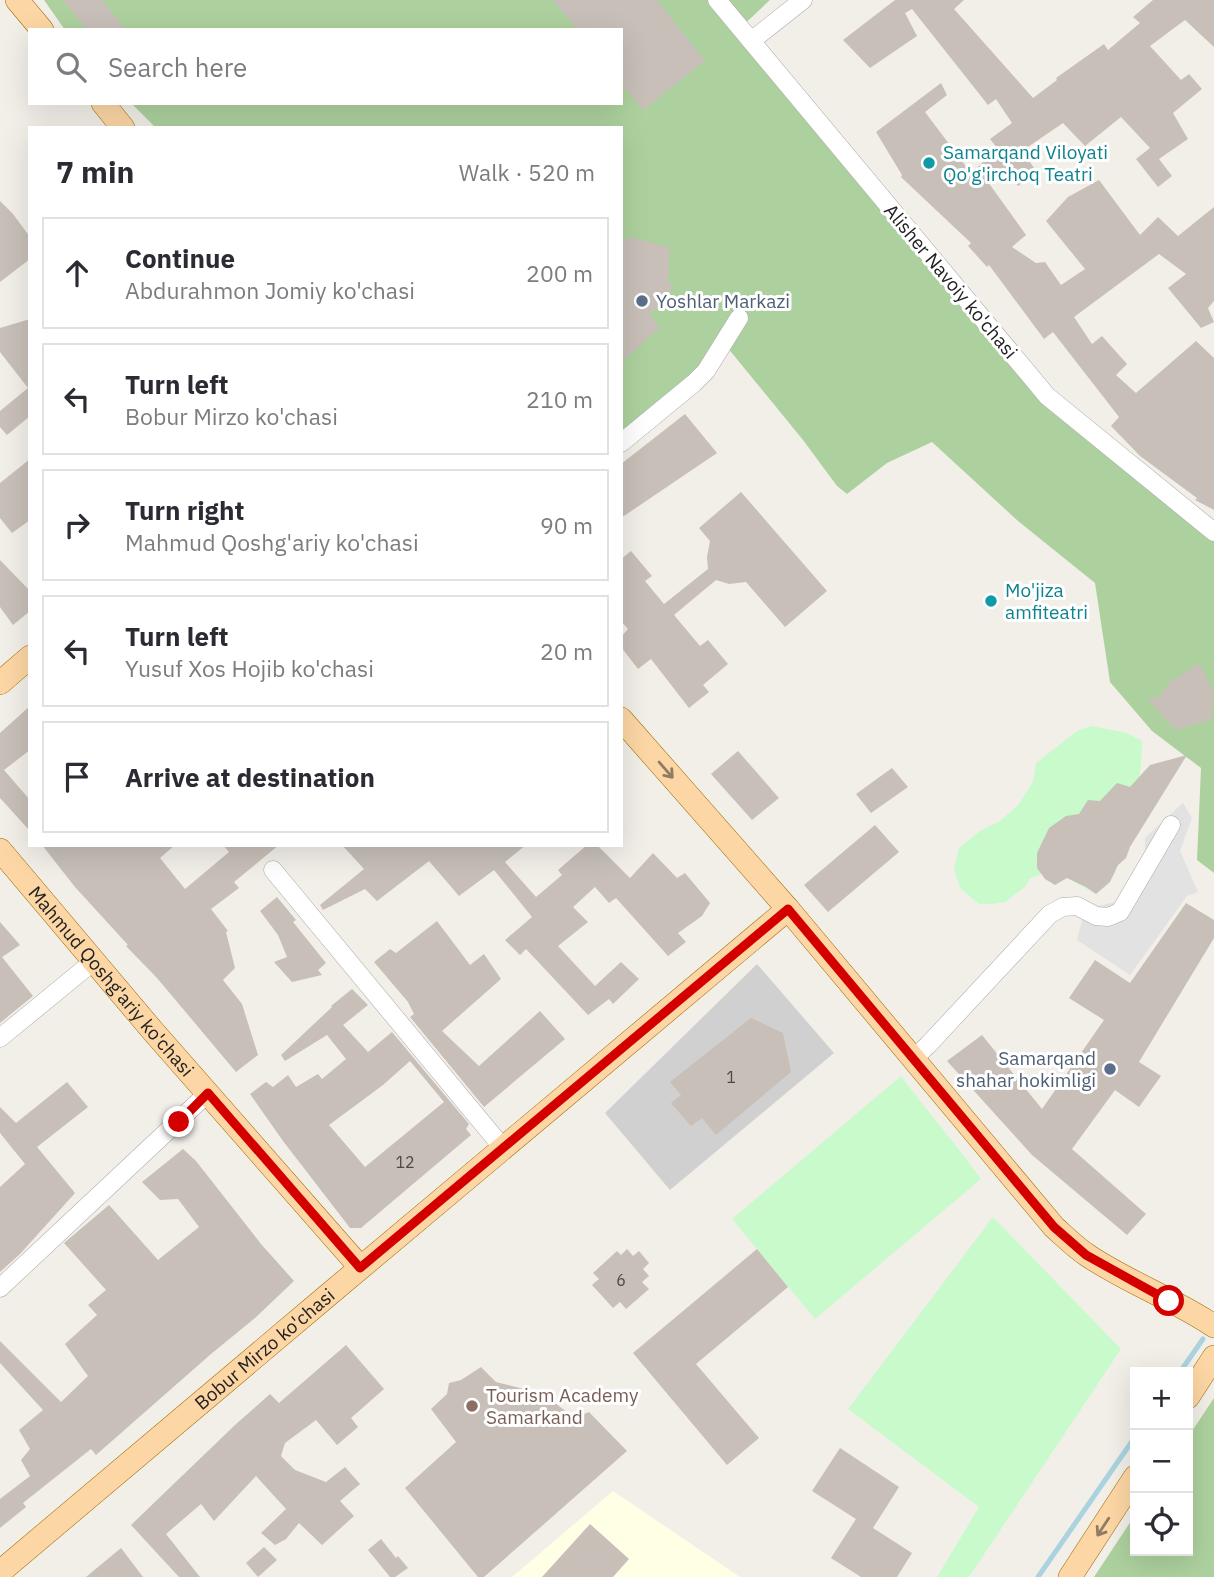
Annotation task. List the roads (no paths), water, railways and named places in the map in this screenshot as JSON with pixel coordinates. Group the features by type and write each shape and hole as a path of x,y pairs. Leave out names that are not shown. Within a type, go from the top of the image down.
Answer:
{"main road":[{"path":"17,0 40,28"},
{"path":"105,105 121,126"},
{"path":"0,683 28,659"},
{"path":"623,721 788,909 1054,1227 1086,1255 1214,1326"},
{"name":"Mahmud Qoshg'ariy ko'chasi","path":"0,850 360,1268"},
{"name":"Bobur Mirzo ko'chasi","path":"0,1572 788,909"},
{"path":"1193,1389 1214,1357"},
{"path":"1070,1577 1130,1485"}],"street":[{"name":"Alisher Navoiy ko'chasi","path":"717,0 1047,396 1214,532"},
{"path":"751,41 803,0"},
{"path":"623,441 706,371 739,318"},
{"path":"913,1059 1050,914 1063,907 1077,906 1096,916 1108,917 1120,912 1171,825"},
{"path":"273,870 503,1148"},
{"path":"0,1038 94,961"},
{"path":"0,1288 208,1093"}],"waterway":[{"path":"1183,1367 1203,1339"},
{"path":"1038,1577 1130,1444"}],"place":[{"name":"Samarqand Viloyati Qo'g'irchoq Teatri","path":"929,163"},
{"name":"Yoshlar Markazi","path":"642,301"},
{"name":"Mo'jiza amfiteatri","path":"991,601"},
{"name":"Samarqand shahar hokimligi","path":"1110,1069"},
{"name":"Tourism Academy Samarkand","path":"472,1406"}]}
